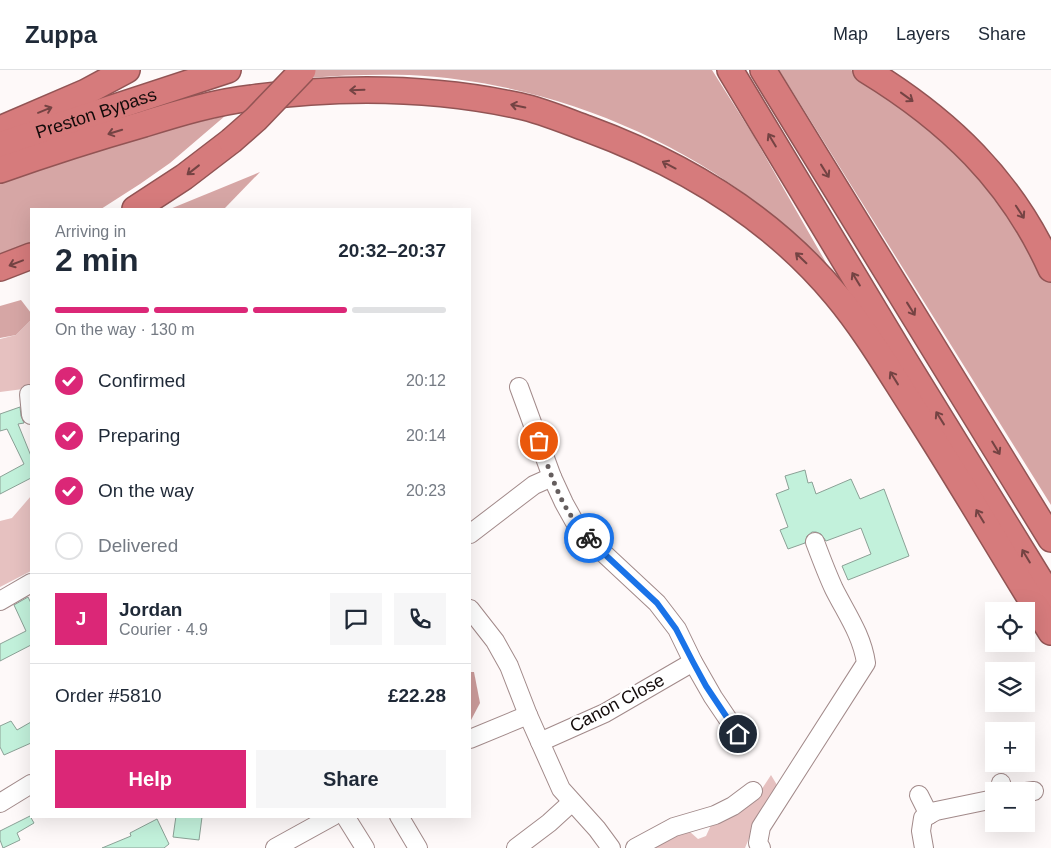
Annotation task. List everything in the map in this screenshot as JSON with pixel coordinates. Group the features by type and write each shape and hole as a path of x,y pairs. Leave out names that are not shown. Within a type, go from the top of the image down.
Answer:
{"highway":[{"path":"0,129 86,92 127,70"},
{"name":"Preston Bypass","path":"0,145 228,70"},
{"path":"137,208 184,177 232,141 256,119 302,70"},
{"path":"730,70 910,369 1051,598"},
{"path":"763,70 1051,539"},
{"path":"866,70 906,95 928,112 960,140 980,161 1018,208 1051,269"},
{"name":"Preston Bypass","path":"0,170 78,143 208,106 250,98 321,92 409,91 481,99 546,113 611,137 640,150 736,204 784,242 835,294 877,351 1051,632"},
{"path":"0,268 30,256"}],"street":[{"path":"519,387 552,477 574,521 598,548 657,603 676,629 713,697 738,734"},
{"path":"29,394 30,404"},
{"path":"471,533 534,485 552,477"},
{"path":"760,848 758,842 761,827 866,663 864,651 856,631 834,588 815,542"},
{"path":"0,601 30,583"},
{"path":"472,617 495,641 509,666 528,715 561,789 597,829 611,848"},
{"name":"Canon Close","path":"540,742 605,713 693,662"},
{"path":"471,739 528,715"},
{"path":"0,802 30,785"},
{"path":"636,848 674,827 716,816 753,791"},
{"path":"919,795 929,815"},
{"path":"924,848 921,831 923,818 936,811 985,801"},
{"path":"516,848 549,823 572,802"},
{"path":"275,848 329,818"},
{"path":"346,818 366,848"},
{"path":"400,818 418,848"}],"shaded area":[{"path":"313,70 712,70 753,135 829,268 766,210 718,175 677,151 635,130 592,113 547,98 502,87 455,79 409,75 345,75 307,78"},
{"path":"779,70 851,70 868,79 966,159 1040,261 1051,282 1051,505"},
{"path":"225,116 170,163 103,208 30,208 30,245 0,259 0,179 170,128"},
{"path":"260,172 225,208 172,208"},
{"path":"21,300 30,312 30,321 16,335 0,338 0,306"},
{"path":"30,321 30,388 0,392 0,339 16,335"},
{"path":"30,497 30,572 0,587 0,521 12,518"},
{"path":"471,672 474,672 480,703 471,720"},
{"path":"771,775 780,790 759,814 745,848 649,848 679,831 689,831 698,839 706,836 712,823 758,795"}],"building":[{"path":"20,407 24,423 18,424 30,454 30,479 0,494 0,477 24,464 7,429 0,431 0,414"},
{"path":"805,470 808,483 812,482 816,494 851,479 860,499 884,489 909,556 848,580 842,566 871,554 861,528 826,541 821,534 812,532 807,536 805,543 788,549 780,530 788,527 776,494 789,489 785,476"},
{"path":"28,597 30,601 30,646 0,661 0,644 26,631 14,605"},
{"path":"11,721 17,730 30,723 30,743 4,755 0,747 0,726"},
{"path":"30,816 34,823 17,833 20,840 3,848 0,840 0,831"},
{"path":"176,818 202,818 199,840 173,837"},
{"path":"157,819 169,844 164,848 102,848 131,836 130,833"}],"way so far":[{"path":"539,441 564,503 574,521 589,538"}],"route":[{"path":"589,538 657,603 676,629 706,686 738,734"}]}
